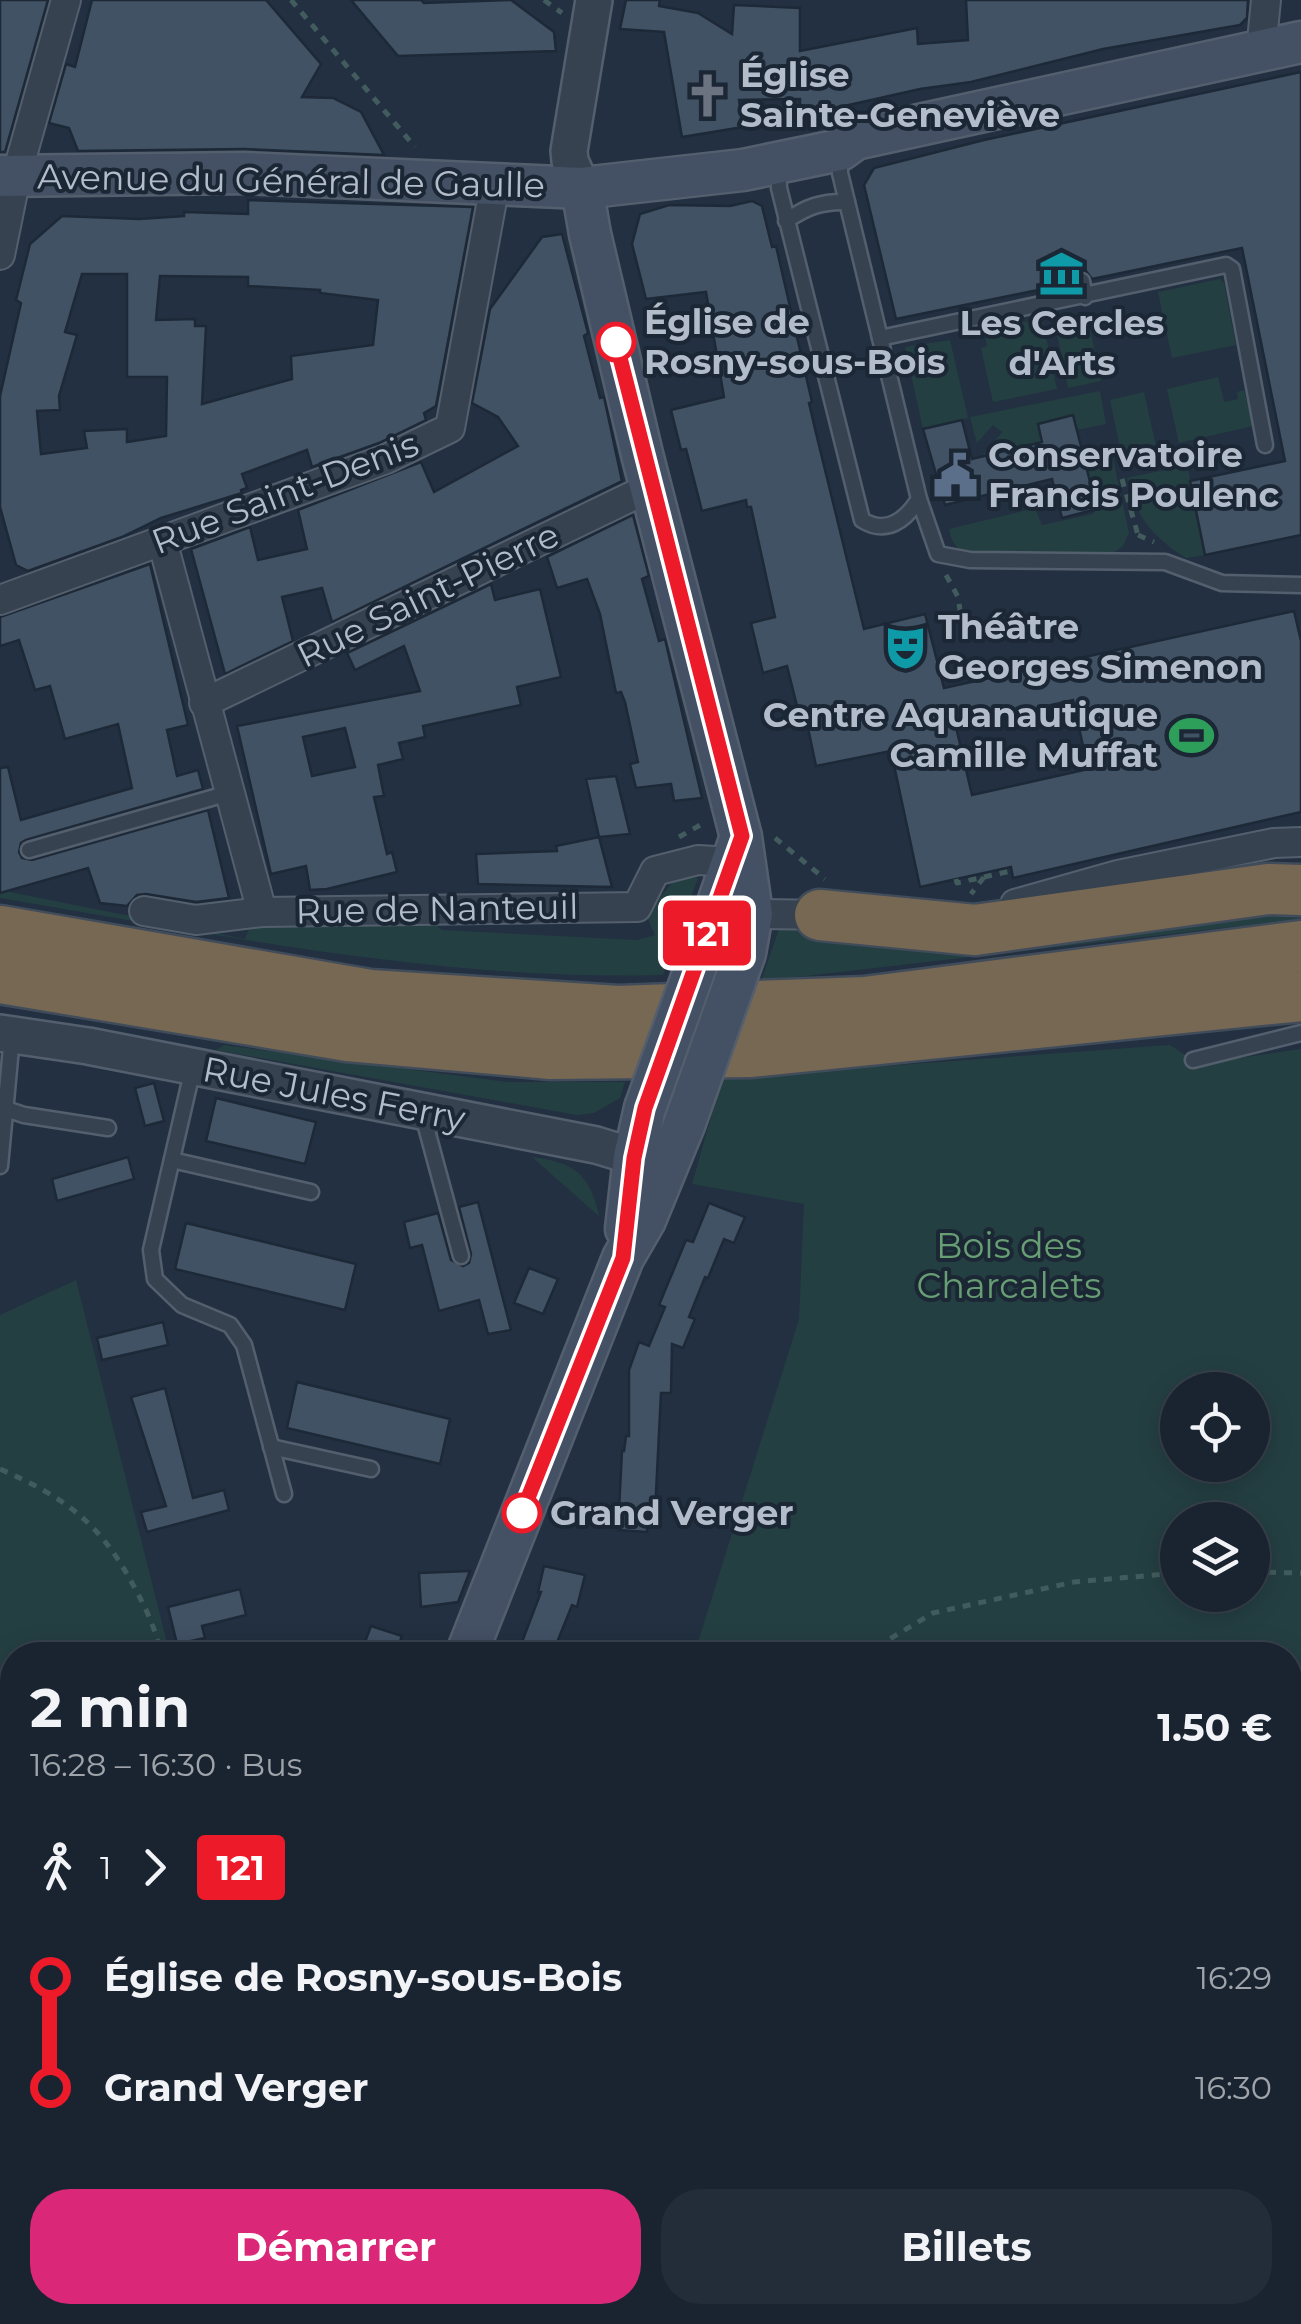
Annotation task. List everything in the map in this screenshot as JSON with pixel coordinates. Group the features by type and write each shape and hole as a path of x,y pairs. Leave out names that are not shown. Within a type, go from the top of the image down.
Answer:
{"highway":[{"path":"820,915 975,930 1268,889 1301,890"},
{"path":"0,931 370,995 618,1011 865,1002 1301,946"},
{"path":"0,978 348,1036 551,1054 752,1052 1301,996"}],"main road":[{"name":"Avenue du Général de Gaulle","path":"8,176 244,173 582,188 673,180 778,164 840,150 855,139 1301,42"},
{"path":"582,188 752,914 745,953 684,1125 651,1162"},
{"path":"471,1642 623,1258 645,1220 651,1162 645,1108 737,849"}],"street":[{"path":"0,256 8,176 66,0"},
{"path":"582,188 569,151 594,0"},
{"path":"1261,51 1266,0"},
{"name":"Rue Saint-Denis","path":"3,599 386,459 450,428 495,184"},
{"name":"Rue Saint-Pierre","path":"204,702 651,487"},
{"name":"Rue de Nanteuil","path":"162,540 262,912 637,907 656,871 737,849"},
{"path":"0,570 3,599"},
{"path":"705,938 752,914 980,912 1118,875 1274,843 1301,842"},
{"path":"144,911 196,920 262,912"},
{"name":"Rue Jules Ferry","path":"6,1034 422,1111 596,1146 651,1162"}],"lane":[{"path":"840,150 846,202 918,499 938,554 970,560 1165,562 1222,583 1301,585"},
{"path":"778,164 778,188 862,520 875,528 890,526 908,516 918,499"},
{"path":"786,220 810,206 827,201 846,202"},
{"path":"880,338 1084,289 1226,265 1232,269 1264,446"},
{"path":"30,850 229,793"},
{"path":"1193,1060 1301,1033"},
{"path":"0,1166 6,1034"},
{"path":"193,1067 151,1250 155,1279 182,1305 230,1326 244,1345 284,1494"},
{"path":"2,1107 24,1115 108,1128"},
{"path":"422,1111 461,1256"},
{"path":"172,1160 311,1192"},
{"path":"271,1447 371,1469"}],"path":[{"path":"291,0 427,161 438,180"},
{"path":"1122,480 1138,535"},
{"path":"945,574 953,585 960,610"},
{"path":"956,879 957,884 1011,871"},
{"path":"0,1469 65,1503 91,1522 114,1549 142,1600 158,1642"},
{"path":"1270,1572 1301,1573"},
{"path":"884,1642 933,1612 1074,1582 1160,1575"}],"green space":[{"path":"1220,279 1236,345 1172,358 1158,292"},
{"path":"1042,318 1057,389 993,402 981,348 987,346 984,331"},
{"path":"1090,328 1101,381 1068,388 1057,335"},
{"path":"950,340 968,418 923,429 905,347"},
{"path":"1218,377 1224,402 1238,399 1237,392 1244,390 1253,426 1179,443 1167,389"},
{"path":"1100,391 1106,424 1077,430 1073,415 1039,424 1042,442 981,457 1002,432 993,425 977,443 970,417"},
{"path":"1144,392 1159,460 1124,467 1110,400"},
{"path":"1111,450 1129,533 1123,546 1111,555 976,555 954,544 949,529 1035,508 1042,525 1093,514 1097,508 1084,457"},
{"path":"1183,466 1188,469 1205,555 1186,558 1164,543 1147,524 1127,478"},
{"path":"678,875 698,878 663,975 579,975 413,963 247,940 0,898 0,890 245,939 250,927 427,918 442,930 637,940 655,935 646,915"},
{"path":"1301,901 1301,919 761,981 780,926"},
{"path":"224,1045 507,1082 625,1082 620,1098 594,1113 577,1115 216,1050"},
{"name":"Bois des Charcalets","path":"1170,1045 1199,1064 1301,1049 1301,1642 698,1642 799,1319 804,1204 692,1184 722,1078"},
{"path":"532,1157 559,1162 578,1173 591,1190 599,1216"},
{"path":"76,1280 167,1642 0,1642 0,1315"}],"building":[{"path":"0,0 48,0 5,152 0,152"},
{"path":"92,0 266,0 321,64 302,97 333,98 361,112 384,155 244,149 78,151 69,128 49,123 66,64 75,67"},
{"path":"351,0 511,0 554,32 556,51 398,56"},
{"path":"626,0 660,0 659,6 698,13 732,34 734,5 800,8 800,51 917,28 918,44 968,40 966,0 1248,0 1247,18 1240,25 1103,49 971,82 920,89 800,116 800,99 739,100 743,127 682,137 664,32 620,29"},
{"path":"1301,72 1301,535 1205,555 1190,481 1285,461 1242,248 1092,279 1086,271 1079,271 1072,277 1072,283 896,319 864,185 874,168 984,140"},
{"path":"248,200 473,207 436,406 424,413 426,420 379,443 312,467 307,450 242,474 247,488 242,493 161,518 122,537 28,571 16,565 0,507 0,396 30,244 62,216 139,219 184,216 184,212 248,214","holes":["82,274 127,274 127,377 167,377 166,436 127,442 127,429 84,431 87,448 41,454 37,411 60,410 59,396 77,335 65,332","160,276 248,277 248,286 320,290 378,300 373,345 291,356 292,379 202,404 206,326 195,326 195,319 156,320"]},
{"path":"752,201 762,206 772,247 776,246 864,629 925,614 944,688 1294,611 1301,641 1301,812 1013,878 1011,867 920,887 891,751 816,766 787,666 763,673 751,623 775,617 751,507 747,507 746,500 702,511 686,449 681,450 671,410 724,397 706,292 646,299 632,244 640,214 669,205 730,206","holes":["1073,700 1088,769 972,795 956,727"]},
{"path":"562,234 622,481 332,622 322,588 282,597 293,641 225,674 191,549 250,527 258,560 307,549 298,510 421,462 434,492 518,446 498,417 472,403 490,309 542,237"},
{"path":"1073,415 1097,509 1062,518 1052,479 945,505 923,429 962,420 972,459 1042,442 1038,424"},
{"path":"633,515 649,576 642,579 659,641 665,639 702,798 674,801 671,784 636,788 630,764 638,762 625,702 621,692 616,693 600,614 587,579 557,588 547,557"},
{"path":"150,564 188,725 167,730 177,776 198,770 203,789 26,840 19,852 22,858 32,860 208,810 229,898 196,902 146,894 137,895 127,906 100,903 88,868 0,893 0,768 8,767 21,820 132,788 118,724 65,739 50,686 35,690 19,640 0,646 0,617"},
{"path":"491,584 495,600 540,589 561,677 517,687 521,705 423,726 425,737 399,743 403,759 378,765 384,796 374,797 387,854 392,852 397,872 310,890 306,866 271,874 237,726 420,691 404,646 355,670 347,653","holes":["345,728 355,767 312,776 303,737"]},
{"path":"616,776 630,834 599,837 586,779"},
{"path":"599,837 612,887 478,884 476,854 557,851 556,846"},
{"path":"154,1083 164,1121 145,1126 135,1088"},
{"path":"216,1098 316,1122 305,1164 206,1141"},
{"path":"128,1157 134,1179 57,1201 52,1179"},
{"path":"478,1202 511,1330 488,1334 479,1300 439,1311 422,1245 410,1248 404,1222 438,1213 451,1260 463,1266 469,1263 471,1254 459,1207"},
{"path":"709,1203 745,1217 734,1243 724,1239 708,1278 705,1277 689,1317 695,1319 683,1348 672,1344 671,1393 661,1393 655,1513 648,1512 647,1532 618,1530 622,1451 629,1436 629,1370 639,1342 649,1346 665,1307 659,1305 686,1240 693,1242"},
{"path":"186,1223 356,1264 345,1310 175,1269"},
{"path":"529,1268 558,1279 543,1314 514,1303"},
{"path":"163,1322 168,1345 102,1360 97,1338"},
{"path":"297,1382 450,1419 440,1464 287,1428"},
{"path":"165,1388 193,1498 224,1490 229,1510 147,1532 141,1512 166,1506 131,1397"},
{"path":"544,1566 585,1575 577,1607 572,1605 557,1642 522,1642"},
{"path":"470,1571 458,1602 421,1607 419,1573"},
{"path":"240,1589 246,1615 202,1626 205,1638 177,1642 168,1607"},
{"path":"371,1626 402,1636 400,1642 365,1642"}],"bus line":[{"name":"121","path":"522,1513 623,1258 634,1158 645,1108 742,836 616,342"}],"place":[{"name":"Église Sainte-Geneviève","path":"707,95"},
{"name":"Les Cercles d'Arts","path":"1062,273"},
{"name":"Église de Rosny-sous-Bois","path":"616,342"},
{"name":"Conservatoire Francis Poulenc","path":"955,475"},
{"name":"Théâtre Georges Simenon","path":"905,647"},
{"name":"Centre Aquanautique Camille Muffat","path":"1191,735"},
{"name":"Grand Verger","path":"522,1513"}]}
